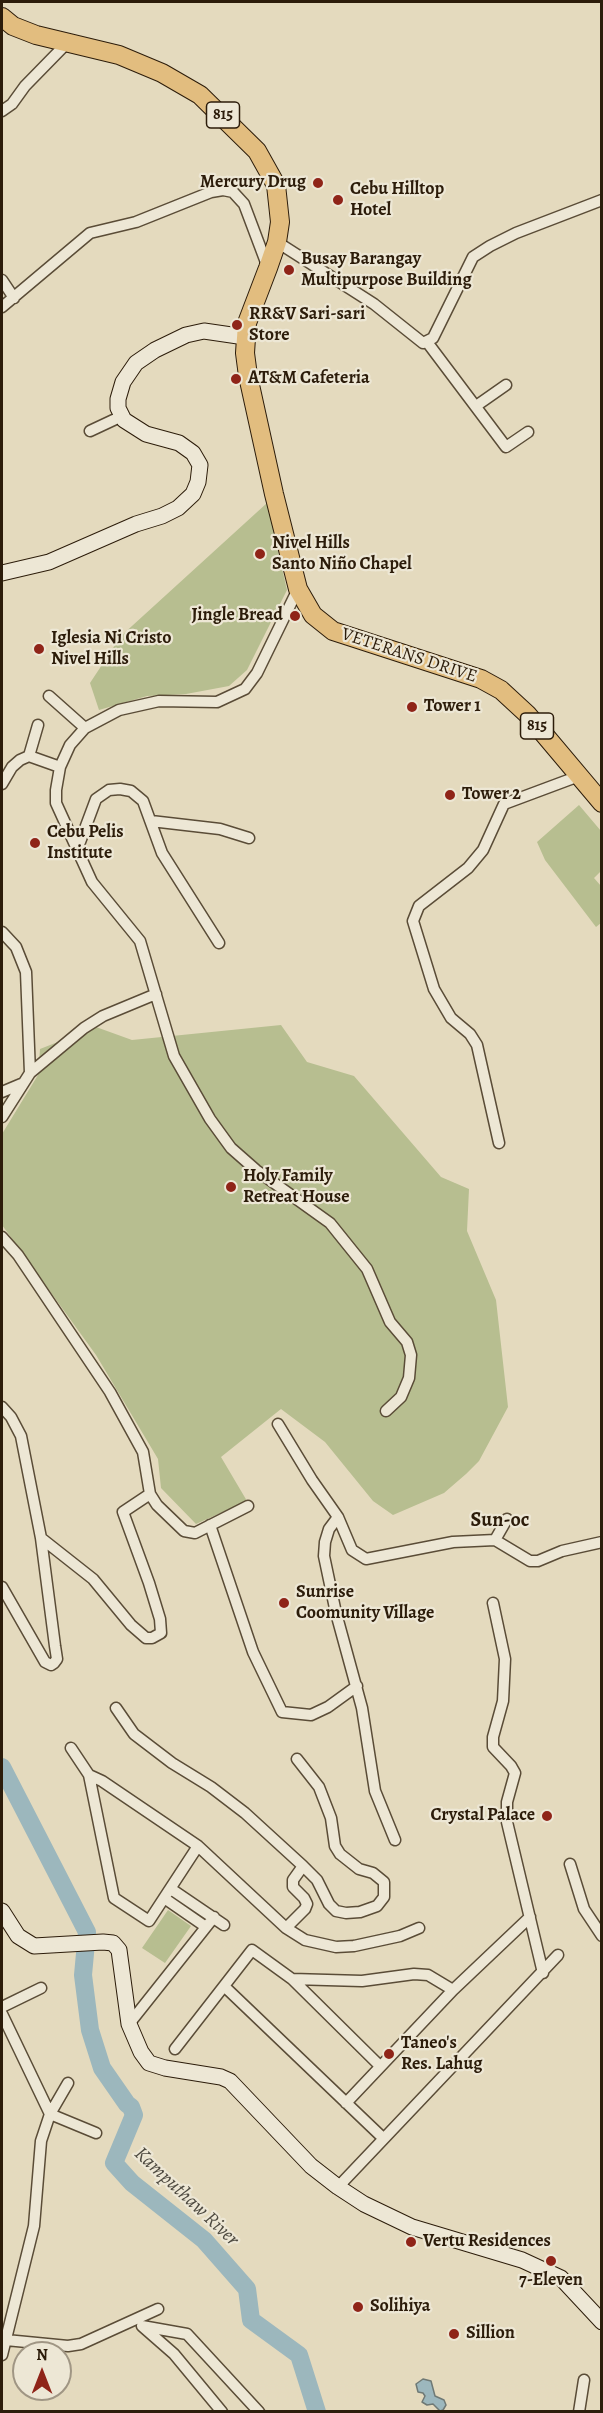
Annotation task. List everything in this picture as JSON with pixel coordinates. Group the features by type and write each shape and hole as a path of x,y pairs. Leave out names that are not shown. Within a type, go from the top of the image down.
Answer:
{"main road":[{"name":"815","path":"2,17 21,29 119,55 162,73 200,95 227,119 257,151 276,185 279,210 277,242 247,323 245,337"},
{"name":"VETERANS DRIVE","path":"245,337 248,376 274,494 298,588 313,615 333,631 481,679 501,690 527,714 602,803"}],"street":[{"path":"2,111 12,104 25,86 67,43"},
{"path":"2,307 90,233 136,222 211,192 223,190 233,192 244,204 268,268"},
{"path":"277,242 374,304 423,343 433,338 473,257 516,233 602,200"},
{"path":"2,280 14,298"},
{"path":"2,573 49,562 136,524 162,516 178,508 193,494 198,482 200,465 193,453 179,443 146,434 124,420 118,408 123,382 136,363 155,350 186,335 204,331 245,337"},
{"path":"427,342 506,447 528,432"},
{"path":"476,406 506,385"},
{"path":"90,431 122,416"},
{"path":"298,588 257,673 245,689 217,702 159,701 120,710 85,728 70,745 60,767 56,803 92,882 140,941 174,1056 210,1119 231,1148 256,1170 330,1223 367,1269 390,1322 406,1342 411,1355 409,1378 401,1397 386,1411"},
{"path":"49,696 85,728"},
{"path":"29,756 38,725"},
{"path":"2,784 12,767 29,756 60,767"},
{"path":"499,1143 477,1045 470,1034 451,1018 434,989 413,921 419,906 468,868 483,850 504,804 579,776"},
{"path":"77,850 96,799 109,790 131,791 144,801 162,853 207,920 219,943"},
{"path":"151,821 219,829 249,838"},
{"path":"2,932 16,947 26,972 30,1073"},
{"path":"2,1117 30,1073 84,1028 103,1016 156,994"},
{"path":"2,1092 21,1084"},
{"path":"2,1237 18,1255 110,1392 143,1452 148,1469 150,1494 157,1505 184,1531 195,1533 248,1506"},
{"path":"2,1407 21,1436 41,1538 40,1547 56,1654 54,1663 51,1665 45,1662 2,1587"},
{"path":"278,1424 338,1517 352,1550 366,1559 453,1542 495,1540 530,1561 538,1561 562,1551 602,1542"},
{"path":"41,1538 93,1579 131,1625 146,1638 157,1637 160,1633 160,1619 123,1512 150,1494"},
{"path":"338,1517 329,1529 324,1556 336,1613 357,1686 375,1791 395,1840"},
{"path":"495,1540 507,1519"},
{"path":"210,1525 253,1652 282,1712 311,1715 328,1707 357,1686"},
{"path":"494,1603 505,1659 502,1701 492,1737 493,1747 515,1773 507,1802 507,1822 543,1973"},
{"path":"116,1708 134,1734 245,1813 303,1866 317,1880 329,1904 336,1911 360,1912 377,1906 384,1897 385,1889 381,1879 373,1873 359,1869 340,1854 335,1846 331,1818 319,1787 297,1759"},
{"path":"71,1748 89,1775 114,1898 149,1921 198,1846"},
{"path":"89,1775 102,1781 198,1846 286,1928 305,1940 336,1947 373,1943 419,1928"},
{"path":"570,1864 584,1909 602,1936"},
{"path":"286,1928 307,1904 293,1887 293,1880 303,1866"},
{"path":"171,1888 224,1925"},
{"path":"164,1898 206,1927"},
{"path":"2,1911 18,1936 34,1946 103,1942 113,1944 120,1950 129,2024 141,2052 149,2063 165,2068 221,2077 230,2081 311,2166 364,2204 412,2227 522,2260 561,2278 602,2322"},
{"path":"129,2024 214,1917"},
{"path":"346,2103 453,1990 530,1917"},
{"path":"175,2049 252,1950 292,1979 380,2066"},
{"path":"338,2187 558,1955"},
{"path":"292,1979 362,1981 414,1974 428,1975 453,1990"},
{"path":"225,1987 383,2138"},
{"path":"2,2007 41,1988"},
{"path":"2,2014 50,2114 96,2133"},
{"path":"2,2355 32,2234 41,2141 50,2114 68,2083"},
{"path":"6,2340 68,2346 81,2344 140,2322 158,2309"},
{"path":"140,2322 174,2354 222,2412"},
{"path":"140,2322 187,2334 259,2412"},
{"path":"579,2412 584,2380"}],"green space":[{"path":"267,503 287,590 247,670 229,686 186,694 147,696 99,710 90,683 121,636"},
{"path":"579,805 601,831 601,871 594,878 601,886 601,923 596,927 545,860 537,842"},
{"path":"281,1025 307,1062 354,1076 441,1177 469,1189 467,1231 496,1300 508,1407 479,1461 466,1474 444,1493 393,1515 373,1501 325,1442 281,1409 221,1457 247,1501 196,1524 161,1488 158,1459 96,1355 2,1225 2,1134 38,1075 40,1049 96,1027 132,1040"},
{"path":"168,1910 191,1926 165,1963 142,1948"}],"water":[{"path":"423,2379 431,2381 435,2396 444,2400 446,2405 443,2410 440,2411 433,2404 427,2405 422,2402 425,2396 418,2392 416,2384"}],"waterway":[{"name":"Kamputhaw River","path":"2,1767 87,1932 83,1975 90,2030 102,2068 131,2107 134,2115 114,2163 132,2183 204,2240 247,2289 251,2320 299,2355 317,2412"}],"place":[{"name":"Mercury Drug","path":"318,183"},
{"name":"Cebu Hilltop Hotel","path":"338,200"},
{"name":"Busay Barangay Multipurpose Building","path":"289,270"},
{"name":"RR&V Sari-sari Store","path":"237,325"},
{"name":"AT&M Cafeteria","path":"236,379"},
{"name":"Nivel Hills Santo Niño Chapel","path":"260,554"},
{"name":"Jingle Bread","path":"295,616"},
{"name":"Iglesia Ni Cristo Nivel Hills","path":"39,649"},
{"name":"Tower 1","path":"412,707"},
{"name":"Tower 2","path":"450,795"},
{"name":"Cebu Pelis Institute","path":"35,843"},
{"name":"Holy Family Retreat House","path":"231,1187"},
{"name":"Sunrise Coomunity Village","path":"284,1603"},
{"name":"Crystal Palace","path":"547,1816"},
{"name":"Taneo's Res. Lahug","path":"389,2054"},
{"name":"Vertu Residences","path":"411,2242"},
{"name":"7-Eleven","path":"551,2261"},
{"name":"Solihiya","path":"358,2307"},
{"name":"Sillion","path":"454,2334"}],"district":[{"name":"Sun-oc","path":"500,1521"}]}
